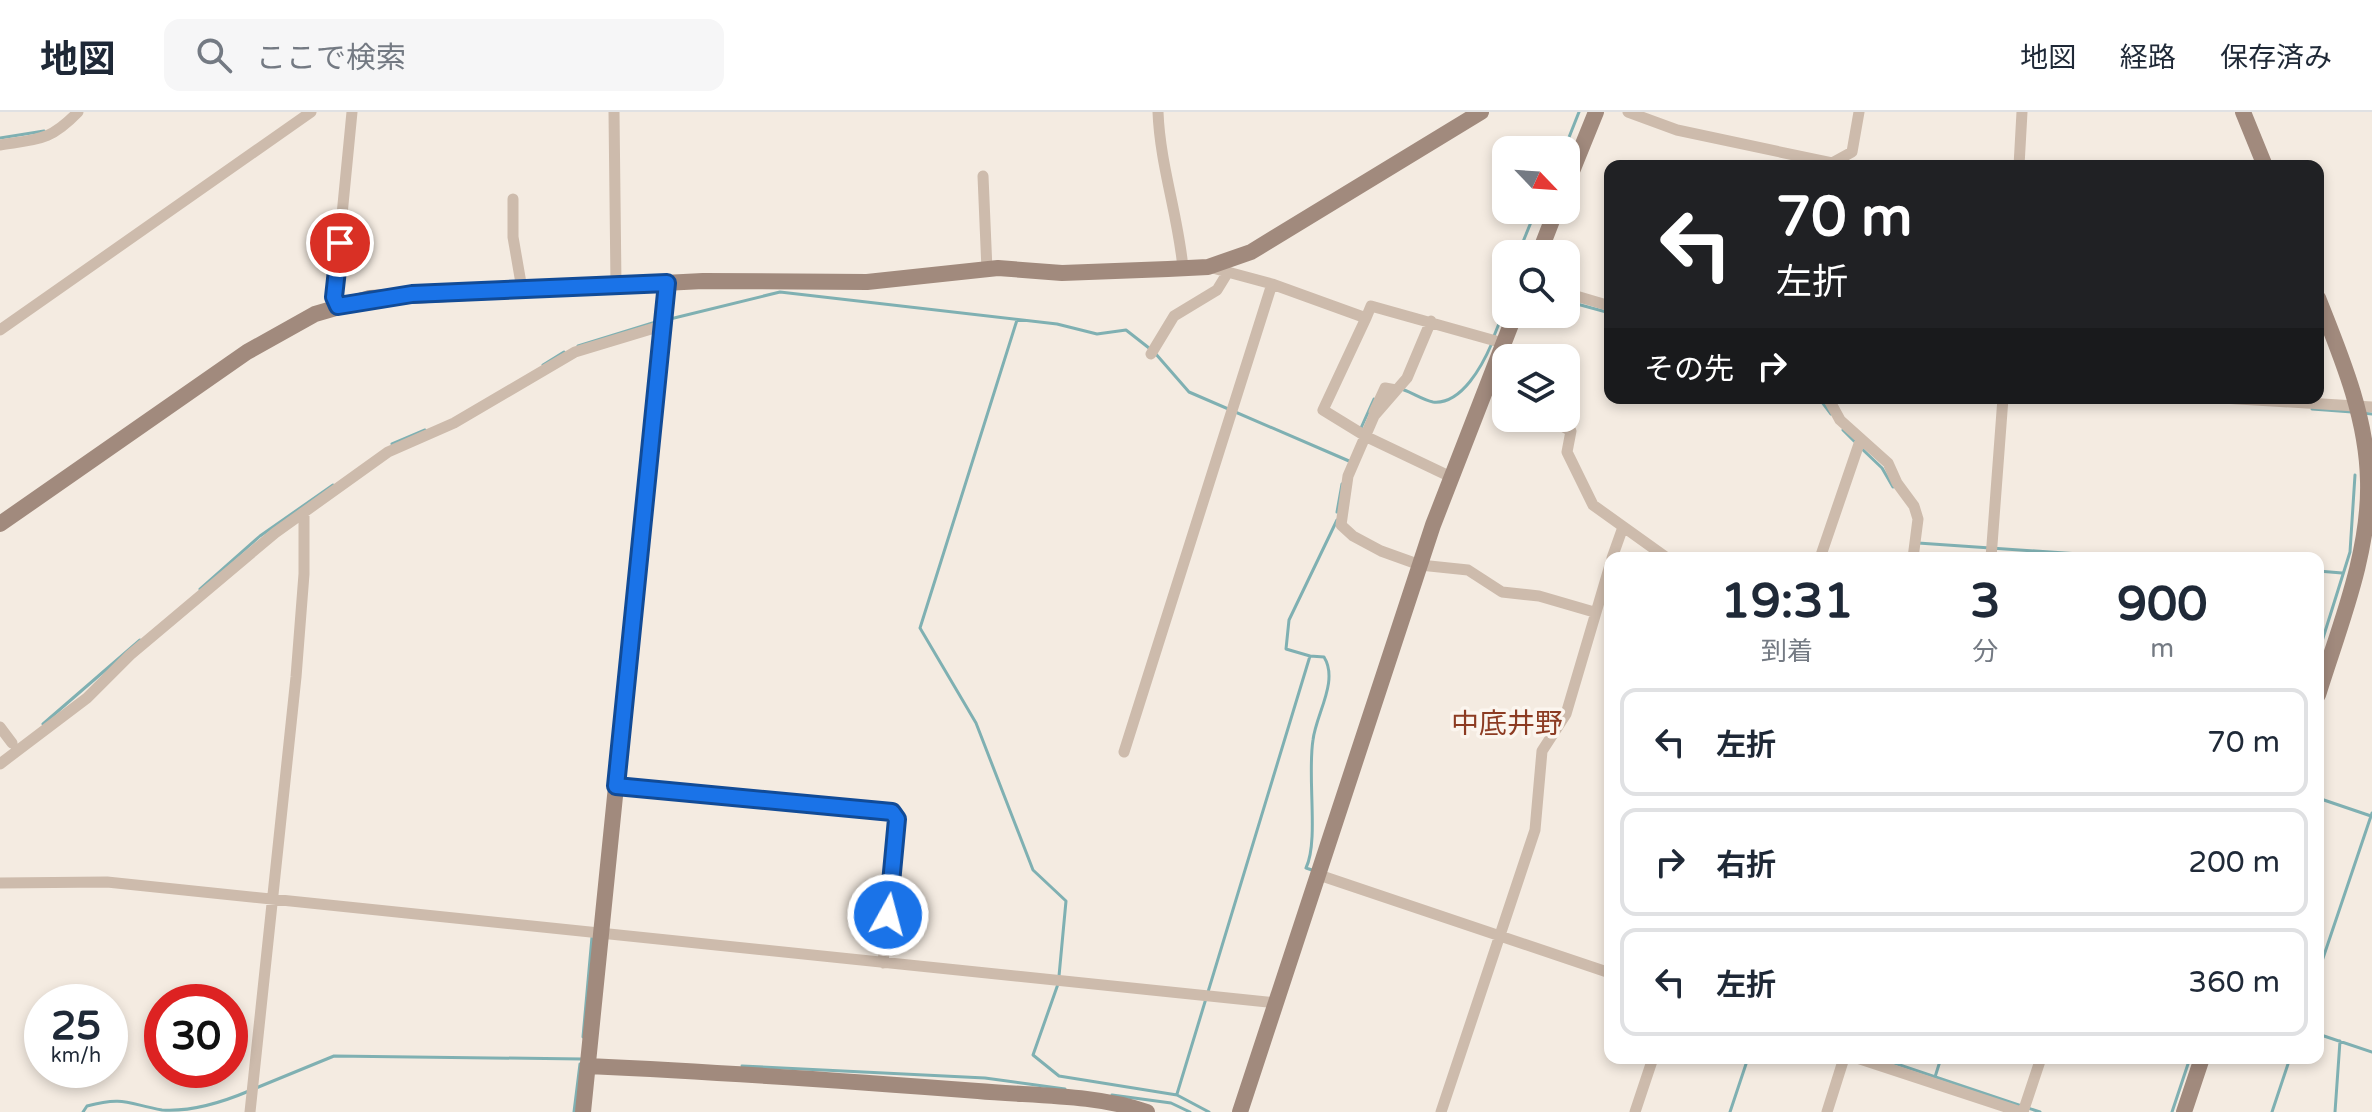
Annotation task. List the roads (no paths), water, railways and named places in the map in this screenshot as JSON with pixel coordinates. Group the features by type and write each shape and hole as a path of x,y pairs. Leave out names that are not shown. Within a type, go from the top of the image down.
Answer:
{"street":[{"path":"0,145 53,135 61,131 78,112"},
{"path":"0,330 311,112"},
{"path":"338,306 334,297 352,112"},
{"path":"614,112 616,285"},
{"path":"1158,112 1160,151 1178,223 1183,268"},
{"path":"1208,267 1251,252 1481,112"},
{"path":"1580,151 1596,112"},
{"path":"1628,112 1677,130 1813,160"},
{"path":"1838,160 1852,152 1857,142 1859,112"},
{"path":"2019,160 2022,112"},
{"path":"2243,112 2263,160"},
{"path":"983,176 987,270"},
{"path":"513,199 513,237 522,289"},
{"path":"0,524 286,328 338,306 412,294 795,279 867,282 987,270 1062,273 1208,267 1272,284 1366,318"},
{"path":"1151,354 1174,316 1217,290 1228,272"},
{"path":"583,1112 667,283"},
{"path":"1124,752 1272,284"},
{"path":"1580,297 1604,304"},
{"path":"1451,477 1367,437 1323,410 1371,306 1503,343"},
{"path":"2324,312 2364,406 2370,482 2355,571 2324,675"},
{"path":"0,764 87,698 136,650 304,512 388,452 454,423 575,352 662,318"},
{"path":"1431,321 1407,378 1374,416 1348,476 1341,525 1353,536 1381,551 1420,565 1468,570 1502,592 1539,596 1594,612"},
{"path":"1240,1112 1420,565 1509,328"},
{"path":"1485,386 1492,390"},
{"path":"1831,404 1840,420 1860,441 1888,463 1897,483 1914,506 1918,519 1914,552"},
{"path":"1991,552 2003,404"},
{"path":"2324,404 2364,406"},
{"path":"1571,432 1567,452 1593,505 1658,552"},
{"path":"1822,552 1860,441"},
{"path":"250,1112 296,677 304,574 304,512"},
{"path":"1614,552 1623,527"},
{"path":"1441,1112 1535,830 1542,751 1566,714 1604,583"},
{"path":"0,727 12,743"},
{"path":"616,786 892,812 897,819 883,963"},
{"path":"1319,875 1604,971"},
{"path":"0,883 107,882 1277,1003"},
{"path":"1635,1112 1651,1064"},
{"path":"1827,1112 1842,1064"},
{"path":"1875,1064 2022,1112 2039,1064"},
{"path":"2184,1112 2200,1064"},
{"path":"588,1066 906,1085 1100,1102 1147,1112"}],"waterway":[{"path":"1570,136 1579,112"},
{"path":"0,138 44,131"},
{"path":"1524,240 1530,224"},
{"path":"670,319 780,292 1057,324 1097,334 1126,330 1149,348"},
{"path":"1580,305 1604,311"},
{"path":"1017,320 920,628 976,723 1033,870 1066,901 1059,976"},
{"path":"578,346 659,321"},
{"path":"1494,336 1497,328"},
{"path":"1404,390 1433,402 1453,397 1470,382 1492,343"},
{"path":"543,365 564,352"},
{"path":"1155,353 1189,392 1349,461"},
{"path":"1361,428 1374,399"},
{"path":"1824,404 1831,414"},
{"path":"2312,409 2352,412"},
{"path":"2363,413 2372,414"},
{"path":"392,444 425,430"},
{"path":"1843,430 1854,441"},
{"path":"1860,447 1882,468 1893,487"},
{"path":"2324,635 2350,552 2355,475"},
{"path":"1337,512 1342,484"},
{"path":"200,589 260,536 333,485"},
{"path":"1177,1094 1310,656 1286,649 1289,620 1337,520"},
{"path":"1918,543 2050,552"},
{"path":"2324,572 2342,573"},
{"path":"43,724 140,640"},
{"path":"1310,656 1324,657 1329,676 1312,755 1312,842 1306,868 1315,871"},
{"path":"2324,800 2371,816"},
{"path":"2324,955 2372,813"},
{"path":"583,1037 592,937"},
{"path":"1058,984 1033,1055 1059,1076 1177,1095 1209,1112"},
{"path":"2324,1036 2372,1052"},
{"path":"2335,1112 2340,1041"},
{"path":"256,1088 334,1056 582,1059"},
{"path":"574,1112 580,1064"},
{"path":"1730,1112 1746,1064"},
{"path":"1897,1064 2040,1112"},
{"path":"1935,1077 1939,1064"},
{"path":"2172,1112 2188,1064"},
{"path":"2272,1112 2288,1064"},
{"path":"742,1066 985,1078 1065,1089"},
{"path":"83,1112 87,1106 118,1101 162,1110 195,1108 249,1091"},
{"path":"1112,1095 1171,1103 1190,1112"}],"district":[{"name":"中底井野","path":"1507,724"}]}
